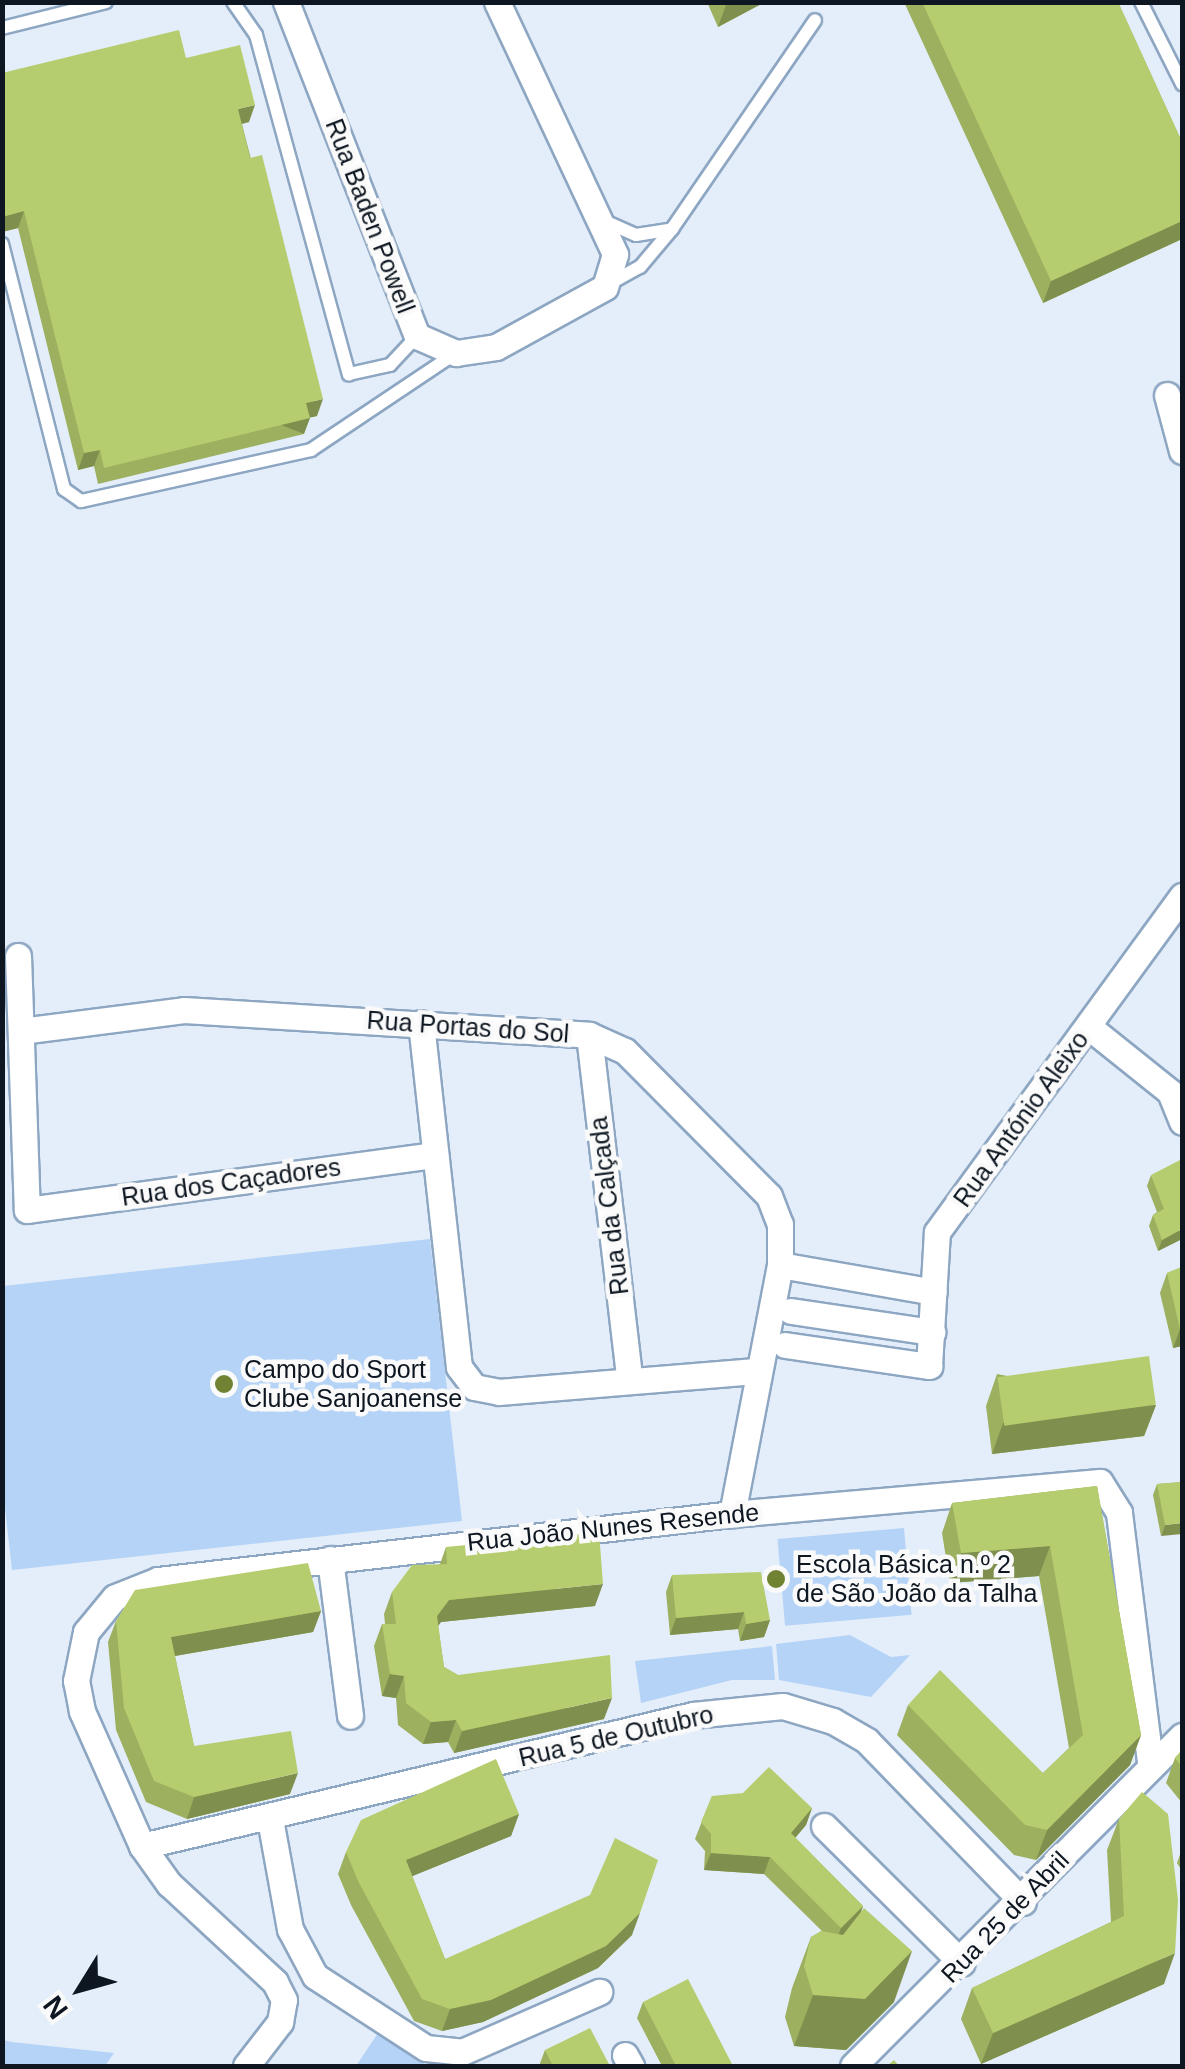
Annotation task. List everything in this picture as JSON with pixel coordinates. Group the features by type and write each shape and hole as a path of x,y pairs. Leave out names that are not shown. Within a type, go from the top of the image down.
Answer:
{"street":[{"name":"Rua Baden Powell","path":"286,2 417,336 456,353"},
{"path":"456,353 496,347 604,286 615,254 497,2"},
{"path":"1167,395 1182,451"},
{"name":"Rua António Aleixo","path":"785,1345 929,1366 937,1232 1182,896"},
{"path":"18,956 20,1031"},
{"name":"Rua Portas do Sol","path":"20,1031 184,1010 590,1035 625,1051 769,1196 780,1224 780,1266 756,1371 732,1514"},
{"path":"421,1023 459,1368 474,1387 498,1392 630,1377 756,1371"},
{"path":"1088,1027 1170,1092 1182,1122"},
{"name":"Rua dos Caçadores","path":"20,1031 27,1210 435,1155"},
{"name":"Rua da Calçada","path":"590,1035 630,1377"},
{"path":"780,1266 934,1292"},
{"path":"792,1311 932,1332"},
{"name":"Rua João Nunes Resende","path":"246,2066 280,2022 284,2000 275,1982 169,1884 142,1846 82,1711 76,1681 86,1632 115,1597 158,1580 732,1514 1079,1479 1100,1482 1119,1514 1150,1762"},
{"path":"330,1560 350,1716"},
{"name":"Rua 5 de Outubro","path":"142,1846 270,1820 693,1715 783,1706 833,1721 867,1742 1023,1902"},
{"name":"Rua 25 de Abril","path":"853,2066 1023,1902 1150,1762 1182,1736"},
{"path":"270,1820 290,1929 315,1976 426,2048 462,2052 599,1992"},
{"path":"824,1826 962,1963"}],"lane":[{"path":"2,28 106,2"},
{"path":"233,2 256,35 349,374 390,366 417,336"},
{"path":"1141,2 1182,84"},
{"path":"604,286 640,267 672,229 814,20"},
{"path":"602,220 636,235 672,229"},
{"path":"2,244 64,489 81,500 310,450 456,353"}],"shaded area":[{"name":"Campo do Sport Clube Sanjoanense","path":"430,1239 462,1521 12,1570 2,1482 3,1286"},
{"path":"904,1528 912,1615 785,1626 777,1539"},
{"path":"850,1635 891,1657 910,1655 871,1697 779,1680 776,1644"},
{"path":"772,1646 775,1680 732,1680 641,1703 635,1661"},
{"path":"378,2033 428,2066 356,2066"},
{"path":"3,2040 114,2053 105,2066 3,2066"}],"building":[{"path":"922,2 1118,2 1182,142 1182,221 1051,281"},
{"path":"179,30 186,58 240,45 255,105 238,109 250,158 262,155 323,399 306,403 310,418 104,468 100,450 84,453 24,211 2,217 2,73"},
{"path":"1182,1159 1182,1229 1162,1240 1153,1215 1164,1209 1151,1175"},
{"path":"1182,1267 1182,1328 1180,1329 1167,1273"},
{"path":"1149,1356 1156,1405 1004,1426 997,1377"},
{"path":"1182,1482 1182,1523 1165,1525 1157,1484"},
{"path":"1097,1486 1141,1735 1047,1830 1025,1825 908,1705 940,1670 1043,1773 1083,1735 1050,1546 961,1553 952,1503"},
{"path":"599,1532 603,1584 449,1600 437,1616 444,1667 458,1675 610,1655 612,1698 462,1731 456,1720 431,1722 406,1703 404,1676 390,1674 382,1624 396,1624 392,1592 412,1565 447,1564 446,1547"},
{"path":"308,1563 321,1611 171,1637 194,1746 291,1731 298,1773 194,1797 154,1781 124,1708 116,1621 135,1590"},
{"path":"761,1572 770,1620 746,1624 744,1612 676,1618 672,1575"},
{"path":"496,1759 519,1814 406,1860 445,1959 590,1895 615,1838 658,1860 640,1913 606,1946 491,2000 450,2009 422,1999 346,1852 361,1820"},
{"path":"769,1767 812,1808 791,1833 863,1906 841,1928 770,1857 711,1853 711,1834 701,1822 712,1796 743,1793"},
{"path":"1142,1792 1168,1814 1178,1900 1175,1953 993,2033 972,1988 1124,1916 1119,1819"},
{"path":"864,1908 912,1951 865,1999 813,1995 804,1966 811,1937 821,1931 843,1935"},
{"path":"688,1979 733,2066 676,2066 643,2002"},
{"path":"590,2028 610,2066 553,2066 545,2050"}],"place":[{"name":"Campo do Sport Clube Sanjoanense","path":"224,1384"},
{"name":"Escola Básica n.º 2 de São João da Talha","path":"776,1579"}]}
